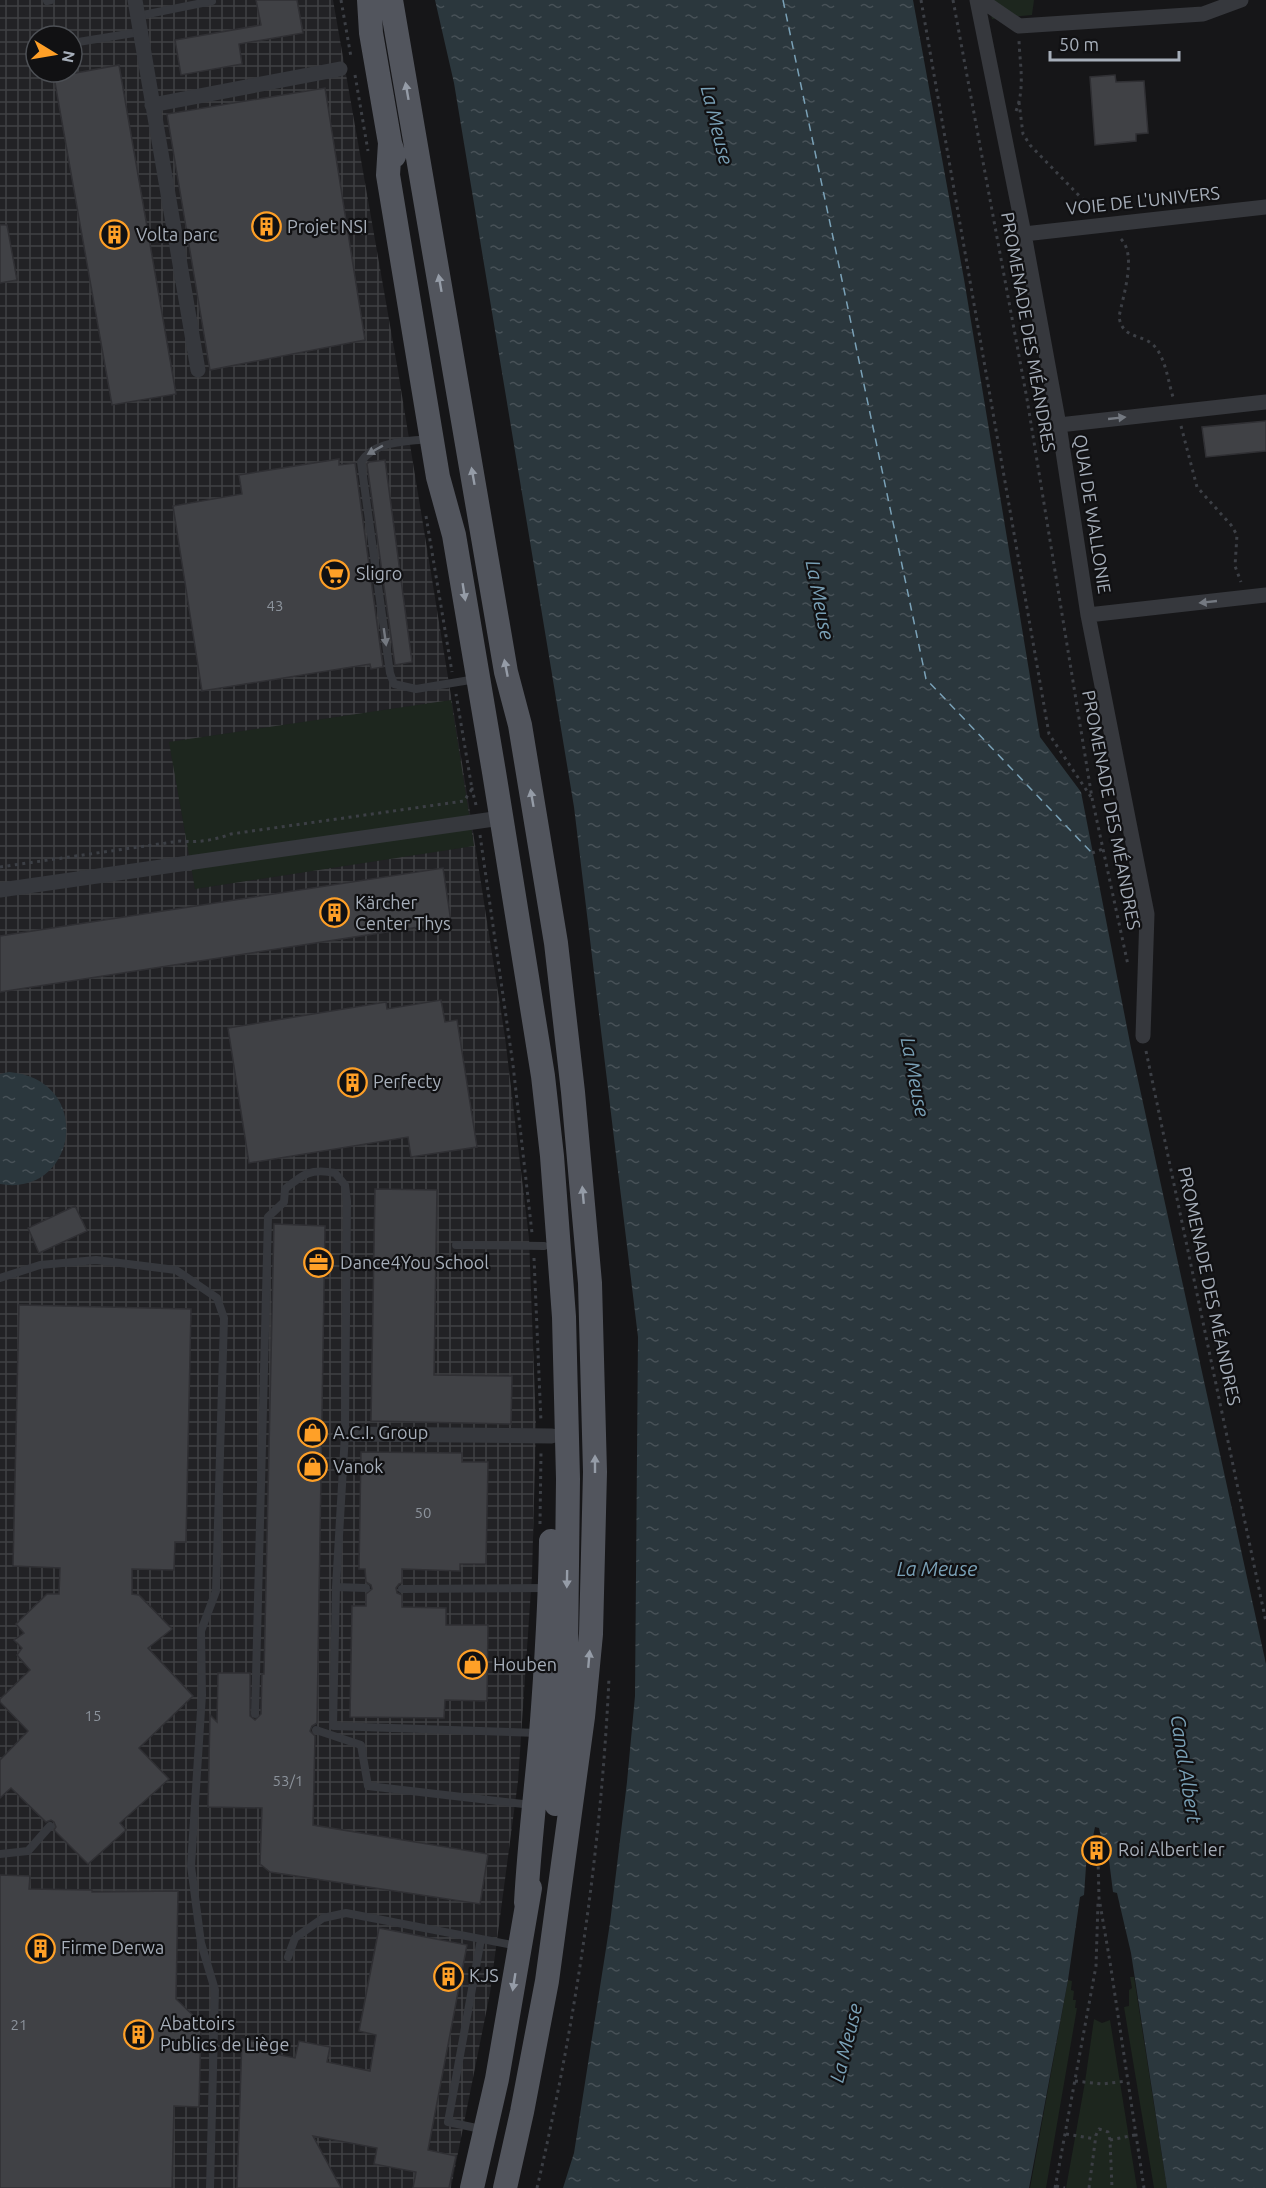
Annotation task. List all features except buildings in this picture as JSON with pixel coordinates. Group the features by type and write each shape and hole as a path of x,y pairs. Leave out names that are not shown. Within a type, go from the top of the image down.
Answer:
{"main road":[{"path":"358,0 371,33"},
{"path":"369,0 371,33 390,143 399,173 453,501 454,535"},
{"path":"391,0 506,672 520,725 556,944 588,1253 594,1383 594,1566 591,1634 583,1717 547,1981 525,2101 505,2188"},
{"path":"390,143 388,175 438,477 454,535 543,1076 561,1268 567,1387 566,1654 558,1784 546,1896 526,2025 492,2188"},
{"path":"501,818 521,819 528,830 548,945 563,1001"},
{"path":"472,2188 505,2034 526,1903 541,1734 550,1588 547,1436 550,1340 539,1246 533,1129 509,944 515,898"},
{"path":"526,1903 540,1843 558,1654 567,1609"},
{"path":"520,2188 550,2046 572,1910 582,1809 583,1717"}],"street":[{"path":"135,0 198,370"},
{"path":"979,0 1019,26 1203,14 1241,0"},
{"name":"QUAI DE WALLONIE","path":"979,0 1059,425 1088,615 1147,914 1143,1036"},
{"path":"152,105 340,69"},
{"name":"VOIE DE L'UNIVERS","path":"1024,234 1266,207"},
{"path":"1059,425 1266,402"},
{"path":"1088,615 1266,595"},
{"path":"0,890 501,818"},
{"path":"345,1434 547,1436"}],"lane":[{"path":"138,16 212,1"},
{"path":"84,41 140,32"},
{"path":"432,438 384,445 366,455 361,462 390,673 394,684 416,689 478,678"},
{"path":"255,1714 268,1216 284,1202 285,1189 303,1174 320,1170 336,1173 345,1185 345,1434 336,1587 333,1726 541,1734"},
{"path":"456,1245 539,1246"},
{"path":"0,1278 40,1265 96,1260 176,1270 217,1298 224,1318 216,1591 201,1631 202,1695 191,1866 201,1943 215,1990 210,2188"},
{"path":"336,1587 366,1588"},
{"path":"402,1588 550,1588"},
{"path":"316,1730 361,1745 368,1786 533,1805"},
{"path":"0,1854 28,1851 50,1826"},
{"path":"288,1957 295,1938 323,1918 346,1913 520,1946"},
{"path":"482,1939 448,2122 486,2130"}],"path":[{"path":"921,0 1049,734 1092,798"},
{"path":"953,1 960,0"},
{"name":"PROMENADE DES MÉANDRES","path":"953,1 1027,399 1092,798 1128,966"},
{"path":"1004,127 1015,113 1019,102 1022,80 1019,26"},
{"path":"1019,102 1023,134 1030,145 1108,225 1129,250 1129,264 1119,317 1120,326 1129,334 1153,344 1158,351 1197,487 1237,535 1235,566 1248,597"},
{"path":"0,867 180,841 191,842 221,838 231,834 464,801 472,789 454,683"},
{"path":"1092,853 1103,849"},
{"path":"482,852 539,1246 547,1436 540,1534"},
{"name":"PROMENADE DES MÉANDRES","path":"1143,1036 1266,1622"},
{"path":"1065,2188 1055,2187 1096,1966 1098,1859"},
{"path":"1099,1898 1144,2188"},
{"path":"1075,2081 1102,2084 1127,2081"},
{"path":"1089,2188 1095,2139 1099,2129 1108,2132 1110,2140 1112,2188"},
{"path":"1066,2134 1095,2139"},
{"path":"1110,2140 1136,2135"}],"shaded area":[{"path":"0,0 333,0 398,371 469,806 505,1037 529,1238 536,1425 532,1575 518,1781 490,1993 451,2188 0,2188"},
{"path":"988,0 1034,0 1032,15 992,19"},
{"path":"451,700 474,846 195,889 169,742"},
{"path":"1130,1977 1134,1977 1167,2188 1154,2188 1124,2007 1129,2006 1129,1990 1132,1988"},
{"path":"1068,1980 1072,1981 1071,1990 1074,1991 1073,2000 1076,2000 1075,2008 1077,2008 1046,2188 1030,2188"},
{"path":"1094,2019 1102,2023 1110,2020 1137,2188 1066,2188"}],"water":[{"name":"La Meuse","path":"435,0 913,0 964,279 1040,737 1081,792 1131,1048 1266,1664 1266,2188 1167,2188 1131,1953 1117,1893 1113,1892 1108,1852 1104,1851 1099,1828 1095,1827 1090,1851 1087,1852 1084,1895 1080,1897 1068,1980 1029,2188 563,2188 574,2153 610,1923 635,1696 638,1337 574,807 454,83"},
{"path":"9,1072 37,1079 55,1094 65,1114 66,1136 60,1157 46,1173 26,1183 0,1184 0,1074"}],"ferry route":[{"path":"783,0 926,679 1092,853"}],"place":[{"name":"Projet NSI","path":"266,227"},
{"name":"Volta parc","path":"115,235"},
{"name":"Sligro","path":"335,574"},
{"name":"Kärcher Center Thys","path":"334,913"},
{"name":"Perfecty","path":"352,1082"},
{"name":"Dance4You School","path":"319,1263"},
{"name":"A.C.I. Group","path":"312,1433"},
{"name":"Vanok","path":"312,1467"},
{"name":"Houben","path":"472,1665"},
{"name":"Roi Albert Ier","path":"1097,1850"},
{"name":"Firme Derwa","path":"40,1948"},
{"name":"KJS","path":"448,1976"},
{"name":"Abattoirs Publics de Liège","path":"139,2034"}],"water label":[{"name":"Canal Albert","path":"1186,1769"}]}
